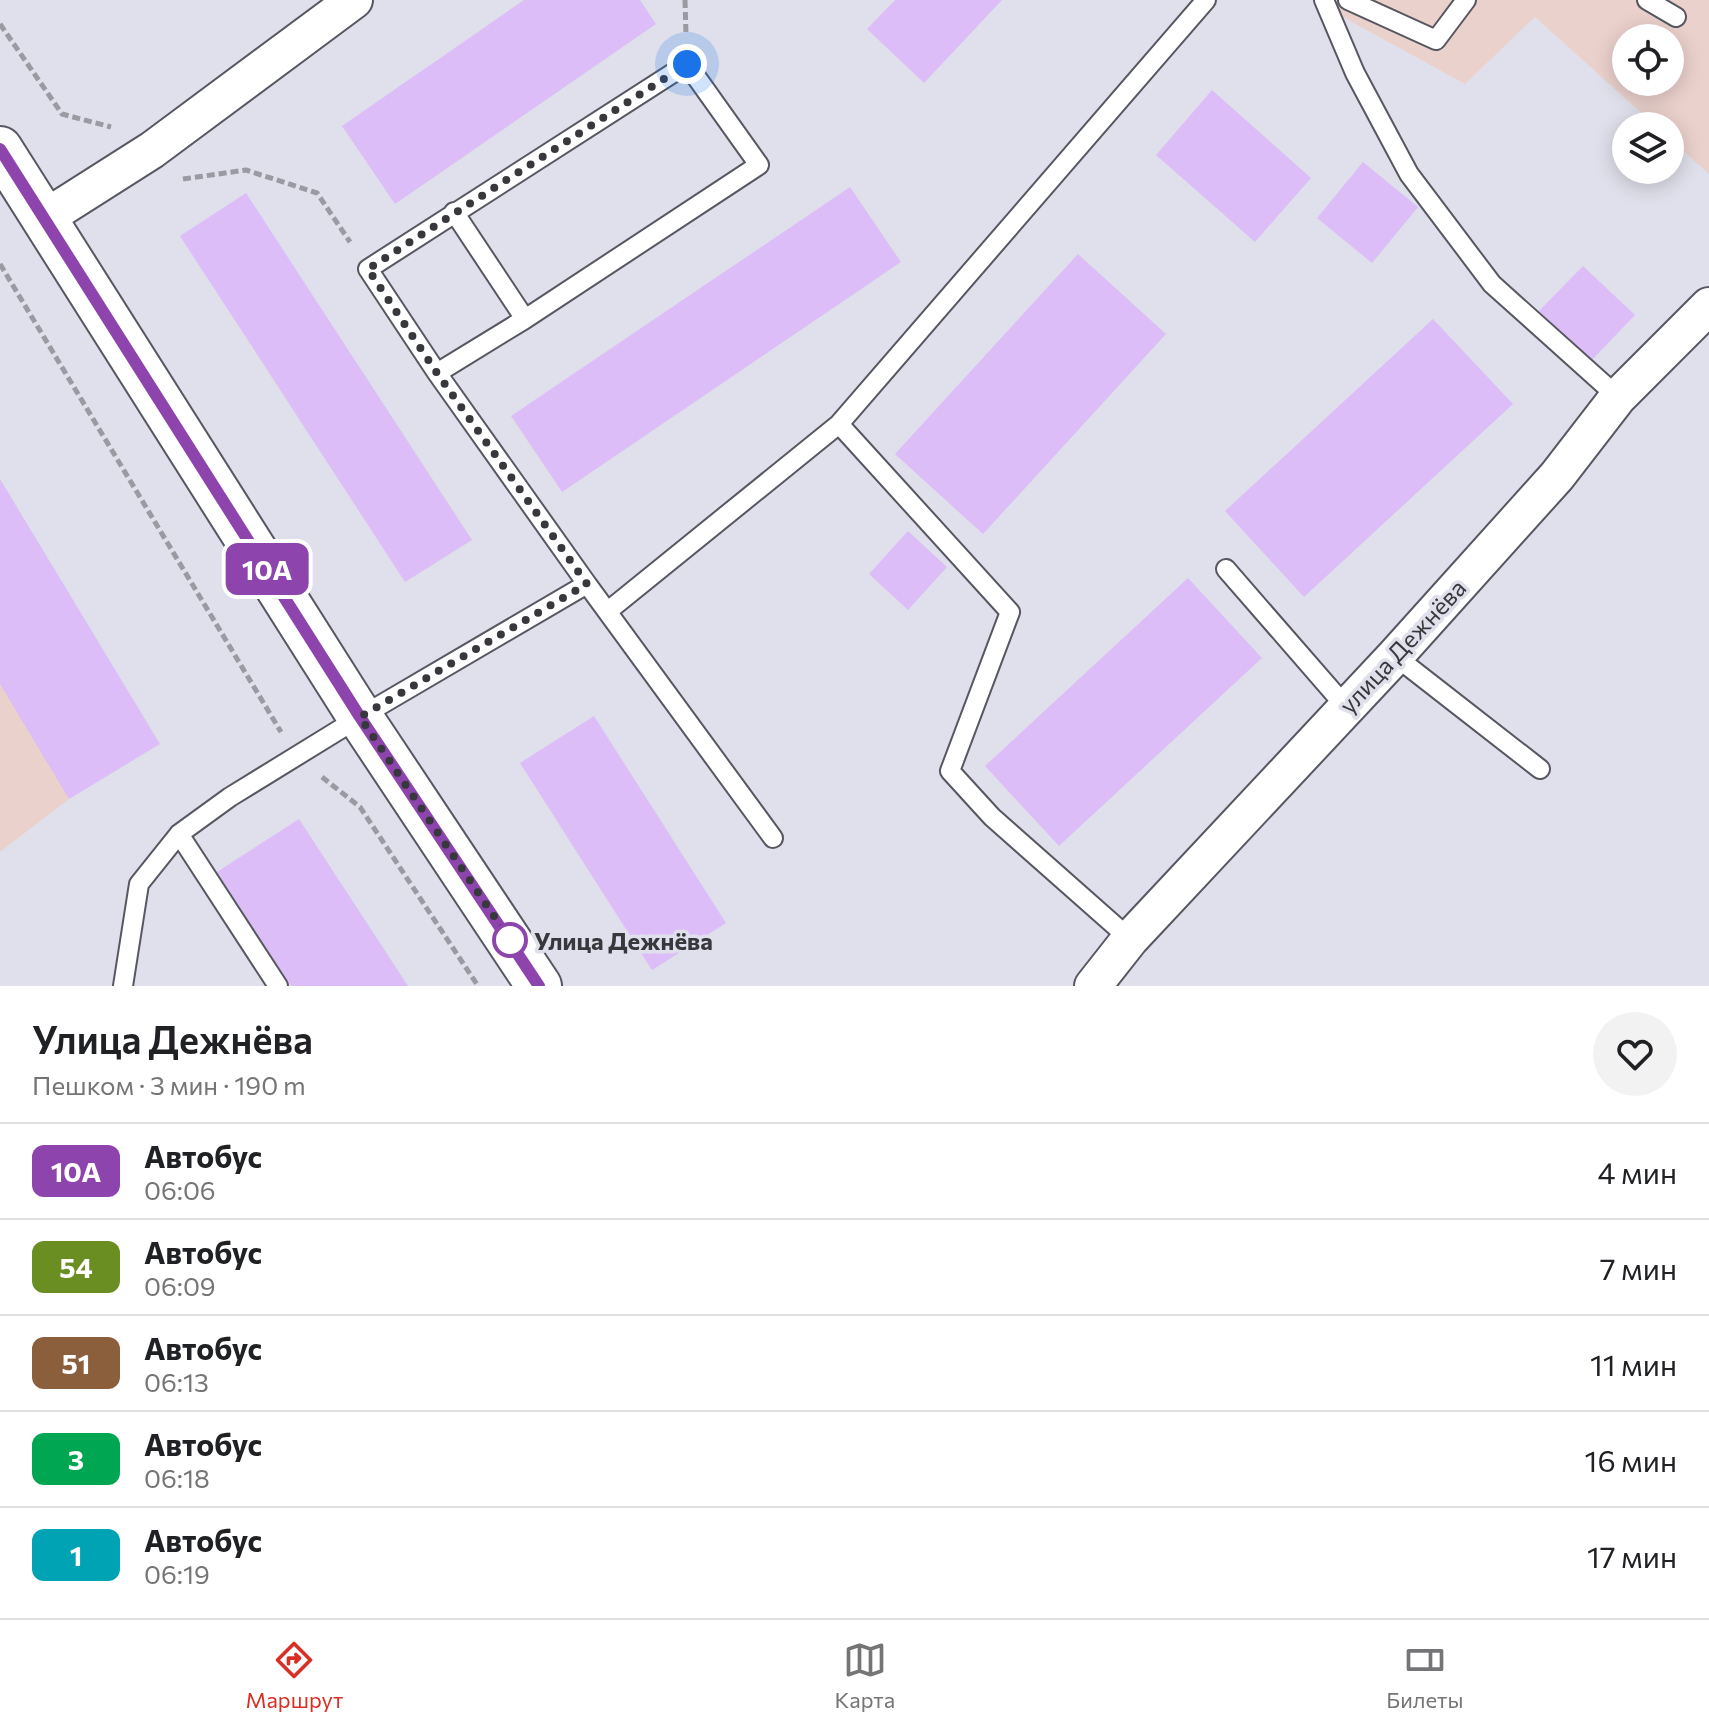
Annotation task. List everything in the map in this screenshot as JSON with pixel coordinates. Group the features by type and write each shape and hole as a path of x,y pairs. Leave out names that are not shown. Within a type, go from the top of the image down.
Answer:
{"street":[{"path":"45,218 152,150 354,0"},
{"path":"0,149 360,717 539,986"},
{"name":"улица Дежнёва","path":"1093,986 1130,939 1395,656 1557,476 1618,397 1709,306"}],"lane":[{"path":"608,611 839,424 1206,0"},
{"path":"1324,0 1355,73 1409,174 1492,284 1618,397"},
{"path":"1348,0 1436,40 1466,0"},
{"path":"1647,0 1676,17"},
{"path":"437,373 759,165 687,64 368,269 437,373 587,584 773,838"},
{"path":"454,212 525,319"},
{"path":"839,424 1010,612 950,771 992,817 1130,939"},
{"path":"1226,569 1346,707"},
{"path":"123,986 139,884 179,834 230,797 360,717 587,584"},
{"path":"1395,656 1540,769"},
{"path":"179,834 278,986"}],"path":[{"path":"0,264 296,757 360,807 478,986"}],"shaded area":[{"path":"1312,0 1709,0 1709,174 1684,152 1684,112 1640,112 1623,96 1684,96 1684,24 1612,24 1612,86 1535,17 1465,84"},
{"path":"0,479 69,799 0,852"}],"building":[{"path":"524,0 640,0 656,24 395,204 342,126"},
{"path":"895,0 1002,0 924,83 867,29"},
{"path":"1212,90 1311,178 1255,242 1156,155"},
{"path":"1363,162 1418,207 1372,263 1317,218"},
{"path":"850,187 901,262 562,492 511,416"},
{"path":"246,193 472,540 405,582 180,236"},
{"path":"1078,254 1166,334 983,534 895,454"},
{"path":"1583,266 1635,315 1591,361 1539,311"},
{"path":"1433,319 1513,404 1304,597 1225,511"},
{"path":"0,479 160,744 69,799 0,684"},
{"path":"908,531 947,567 908,610 869,574"},
{"path":"1188,578 1262,658 1059,846 985,766"},
{"path":"594,716 726,923 652,970 520,763"},
{"path":"299,819 408,986 291,986 217,872"}],"bus line":[{"name":"10А","path":"0,149 360,717 539,986"}],"place":[{"name":"Улица Дежнёва","path":"510,940"}],"route":[{"path":"510,940 360,717 587,584 437,373 368,269 687,64"}]}
